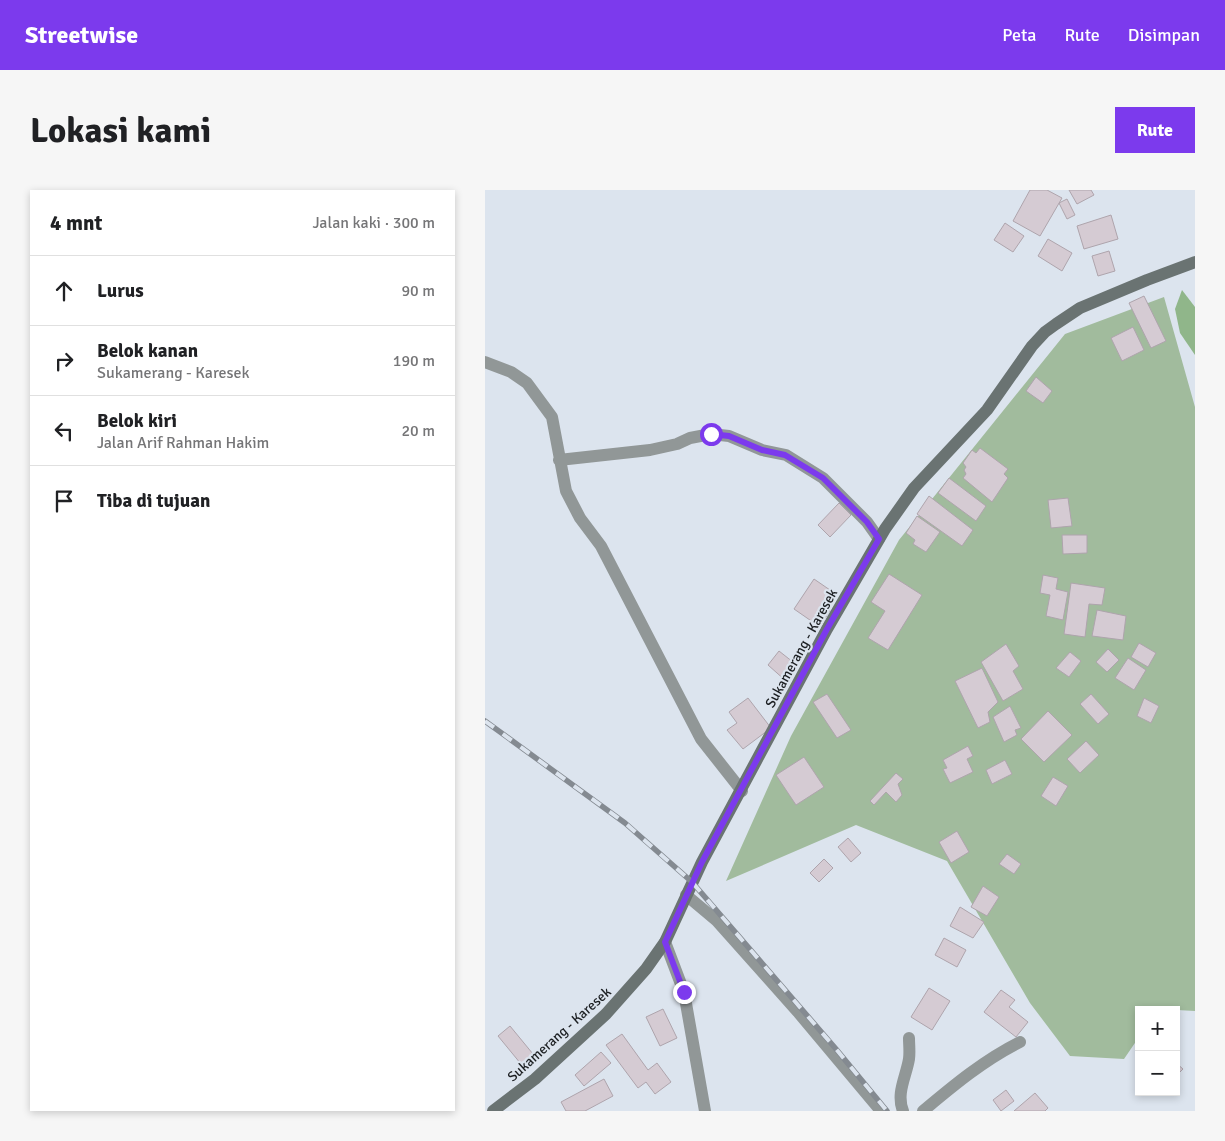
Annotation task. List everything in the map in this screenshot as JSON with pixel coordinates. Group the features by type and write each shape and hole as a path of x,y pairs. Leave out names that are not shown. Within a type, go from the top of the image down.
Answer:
{"street":[{"name":"Sukamerang - Karesek","path":"493,1111 535,1079 606,1014 641,976 665,942 702,862 742,791 831,622 892,518 914,488 987,410 1002,391 1027,352 1045,332 1080,308 1195,262"},
{"path":"485,362 520,378 537,395 552,417 565,491 580,518 601,546 701,739 742,791"},
{"path":"559,460 650,450 711,434 729,436 762,450 785,455 823,478 867,522 879,539"},
{"path":"686,895 717,921 759,967 881,1111"},
{"path":"665,942 684,992 705,1111"},
{"path":"903,1111 900,1092 909,1059 909,1038"},
{"path":"923,1111 951,1087 988,1060 1020,1042"}],"green space":[{"path":"1182,290 1195,307 1195,355 1180,333 1175,309"},
{"path":"1164,297 1195,407 1195,1011 1180,1010 1180,1006 1135,1006 1135,1043 1124,1059 1070,1056 1030,1003 947,861 856,825 726,881 791,736 899,540 1065,334"}],"building":[{"path":"1030,190 1047,190 1062,198 1040,236 1013,221"},
{"path":"1069,190 1091,190 1094,195 1077,204"},
{"path":"1067,199 1075,215 1067,219 1059,203"},
{"path":"1111,215 1118,239 1084,249 1077,226"},
{"path":"1005,223 1024,236 1013,252 994,240"},
{"path":"1048,239 1072,253 1062,271 1038,256"},
{"path":"1109,251 1115,271 1098,276 1092,256"},
{"path":"1144,296 1166,341 1151,348 1129,303"},
{"path":"1133,327 1144,350 1122,361 1111,338"},
{"path":"1036,377 1052,391 1043,403 1026,391"},
{"path":"980,448 1008,469 1004,474 1008,478 992,502 963,478 966,474 964,470 966,467 963,463 972,450 976,453"},
{"path":"949,478 986,506 976,521 938,493"},
{"path":"929,496 973,530 962,546 917,514"},
{"path":"1068,498 1072,526 1051,528 1048,500"},
{"path":"839,503 851,515 830,537 818,525"},
{"path":"917,516 940,532 926,552 913,544 915,540 906,533"},
{"path":"1062,535 1087,535 1087,553 1063,554"},
{"path":"889,574 922,595 888,650 868,638 885,611 871,602"},
{"path":"1043,575 1058,578 1056,589 1068,592 1063,620 1046,616 1050,595 1040,593"},
{"path":"814,579 830,590 822,604 830,610 820,627 794,609"},
{"path":"1071,583 1105,588 1102,605 1089,604 1085,637 1064,634"},
{"path":"1097,610 1126,616 1123,640 1092,636"},
{"path":"1139,643 1156,653 1148,667 1131,657"},
{"path":"1006,644 1019,666 1013,671 1023,689 1003,701 981,662"},
{"path":"1108,649 1119,660 1107,672 1096,662"},
{"path":"779,651 798,666 786,681 768,665"},
{"path":"1070,652 1081,661 1069,677 1056,668"},
{"path":"1128,658 1146,670 1134,690 1115,678"},
{"path":"982,668 998,702 988,712 990,722 978,728 955,681"},
{"path":"827,694 851,730 837,738 813,702"},
{"path":"1091,694 1109,714 1098,724 1080,704"},
{"path":"748,698 771,728 743,749 727,730 737,723 729,712"},
{"path":"1144,698 1159,706 1151,723 1137,716"},
{"path":"1010,706 1021,728 1015,730 1017,735 1004,742 993,717"},
{"path":"1048,711 1072,735 1044,762 1021,739"},
{"path":"1086,741 1099,755 1080,773 1067,759"},
{"path":"968,746 973,756 967,759 973,772 950,783 943,769 947,768 943,760"},
{"path":"804,757 824,787 796,805 776,775"},
{"path":"1005,760 1012,774 992,784 986,770"},
{"path":"896,773 903,779 898,784 902,795 896,802 886,792 874,805 870,801"},
{"path":"1053,777 1068,786 1056,806 1041,796"},
{"path":"957,831 969,852 951,863 939,842"},
{"path":"848,838 861,853 851,862 838,847"},
{"path":"1007,854 1021,864 1014,874 999,864"},
{"path":"824,859 833,868 819,882 810,873"},
{"path":"983,886 999,897 987,916 971,907"},
{"path":"960,907 984,922 973,938 950,926"},
{"path":"944,938 966,950 957,967 935,955"},
{"path":"929,988 950,1001 932,1030 911,1017"},
{"path":"1001,990 1015,1000 1009,1007 1028,1022 1016,1037 984,1012"},
{"path":"663,1009 677,1038 660,1046 646,1017"},
{"path":"510,1026 533,1054 521,1064 498,1036"},
{"path":"622,1034 648,1070 657,1063 671,1082 655,1094 646,1082 638,1088 606,1045"},
{"path":"601,1052 611,1063 584,1086 575,1075"},
{"path":"604,1079 613,1096 585,1111 566,1111 561,1102"},
{"path":"1006,1090 1014,1101 1001,1111 993,1100"},
{"path":"1035,1093 1048,1108 1045,1111 1014,1111"}],"railway":[{"path":"485,721 625,823 692,882 887,1111"}],"route":[{"path":"684,992 665,942 702,862 742,791 827,629 879,539 852,505 823,478 785,455 762,450 729,436 711,434"}]}
